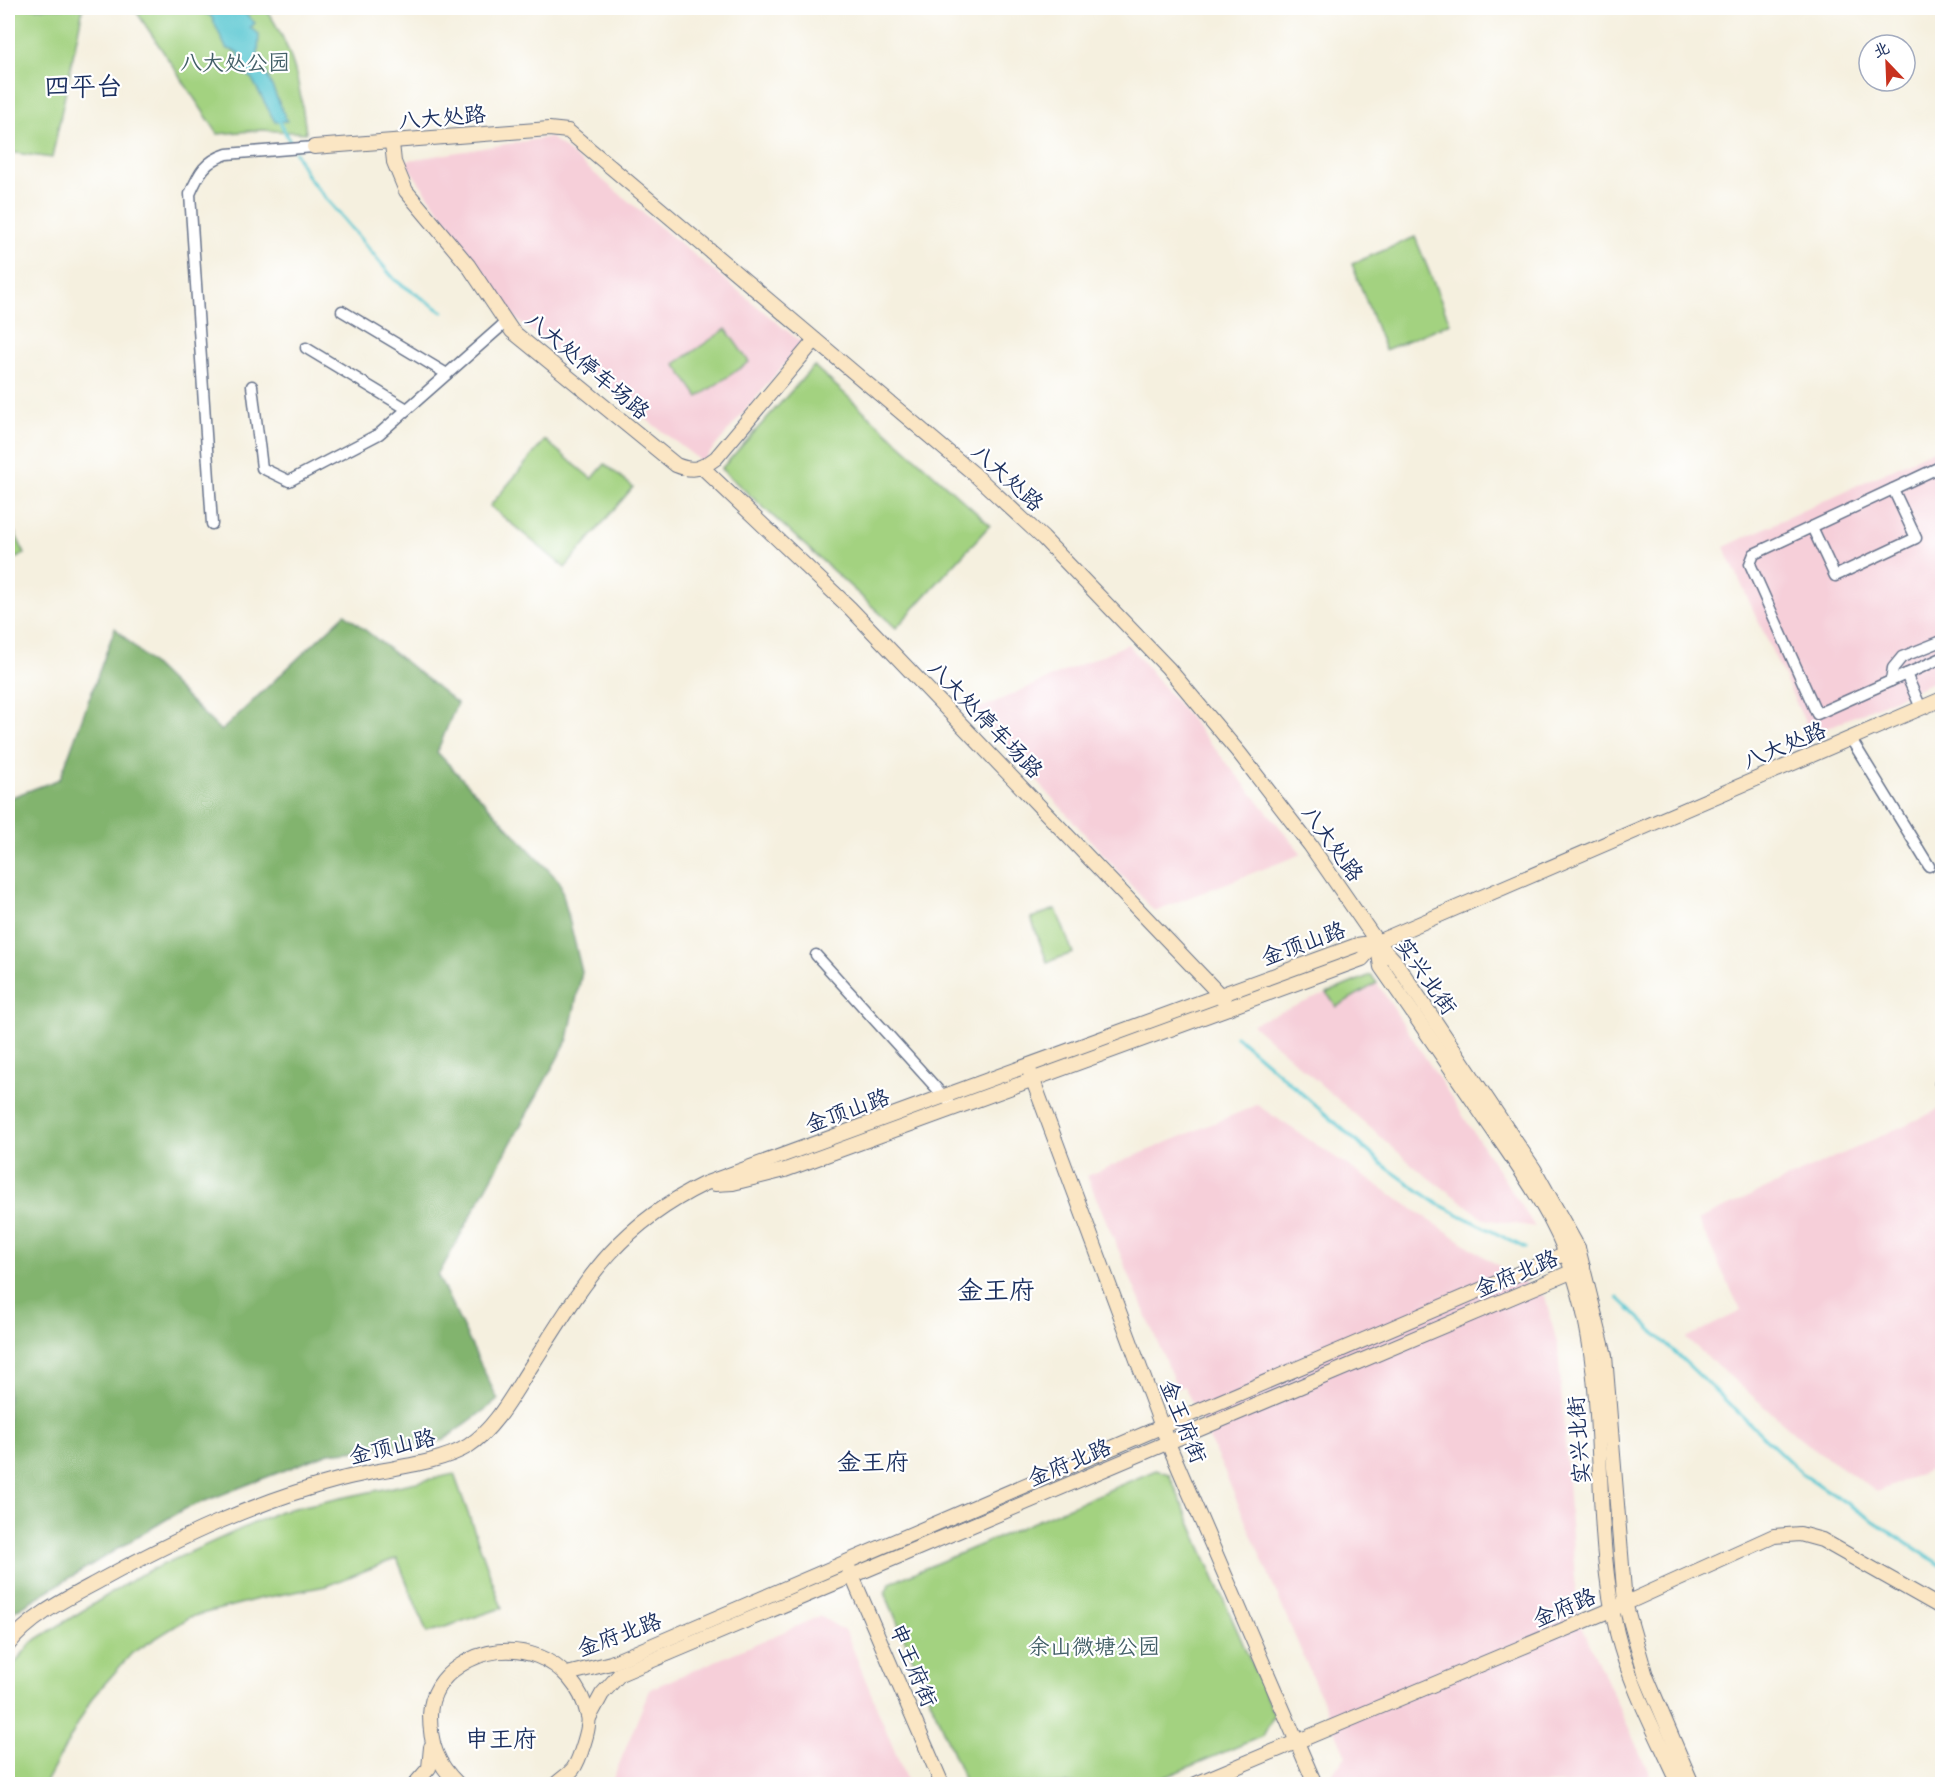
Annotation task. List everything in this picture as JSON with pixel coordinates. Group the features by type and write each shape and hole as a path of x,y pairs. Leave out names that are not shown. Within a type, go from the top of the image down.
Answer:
{"street":[{"name":"八大处路","path":"314,147 392,143 549,129 563,130 572,134 982,481 1043,538 1168,668 1240,754 1310,845 1377,942 1942,699"},
{"name":"八大处停车场路","path":"392,143 398,175 417,208 468,265 512,331 676,465 690,471 703,468 850,608 1220,995 1228,1008"},
{"path":"212,524 190,194 201,170 214,158 227,154 314,147"},
{"path":"342,311 447,374"},
{"path":"252,386 262,468 289,481 379,434 506,323"},
{"path":"703,468 716,458 815,340"},
{"path":"306,348 407,409"},
{"path":"1942,466 1754,554 1750,564 1817,714 1942,658"},
{"path":"1812,527 1835,576 1916,538 1893,489"},
{"path":"1891,681 1893,668 1902,657 1942,640"},
{"path":"1906,674 1921,708"},
{"path":"1851,739 1929,866"},
{"name":"金顶山路","path":"1030,1074 1220,995 1357,945 1377,942"},
{"name":"金顶山路","path":"8,1645 20,1629 71,1596 144,1557 243,1510 306,1488 440,1457 468,1446 482,1435 508,1402 583,1287 612,1249 652,1213 704,1184 1228,1008 1362,959 1377,942"},
{"name":"实兴北街","path":"1377,942 1382,967 1525,1175 1572,1250 1578,1269 1593,1358 1606,1544 1619,1606 1626,1664 1678,1785"},
{"path":"816,955 949,1103"},
{"name":"金王府街","path":"1030,1074 1168,1443 1315,1785"},
{"name":"金府北路","path":"571,1785 589,1718 602,1694 620,1674 1162,1427 1572,1250"},
{"name":"金府北路","path":"567,1674 611,1663 1168,1443 1578,1269"},
{"name":"金府路","path":"1196,1785 1619,1606 1774,1536 1800,1533 1822,1540 1942,1608"},
{"name":"申王府街","path":"849,1569 942,1785"},
{"name":"实兴北街","path":"1619,1606 1692,1785"},
{"path":"8,1638 20,1629"},
{"path":"415,1785 429,1768 430,1707 435,1690 452,1671 470,1658 490,1651 524,1650 554,1664 567,1674 579,1692 589,1718"},
{"path":"431,1745 444,1771 458,1785"},
{"path":"556,1785 574,1768"}],"shaded area":[{"path":"550,137 802,343 702,462 517,320 404,161"},
{"path":"1942,446 1942,678 1811,735 1724,547"},
{"path":"1128,644 1302,854 1154,911 974,711"},
{"path":"1371,975 1535,1227 1485,1219 1416,1168 1252,1024"},
{"path":"1257,1105 1545,1297 1558,1347 1578,1618 1654,1784 1305,1784 1332,1773 1346,1756 1225,1473 1184,1386 1177,1388 1087,1176"},
{"path":"1942,1108 1942,1465 1877,1492 1805,1442 1686,1338 1741,1311 1698,1220"},
{"path":"820,1616 846,1632 908,1784 611,1784 650,1689"}],"green space":[{"path":"8,8 83,8 52,158 8,152"},
{"name":"八大处公园","path":"134,8 265,8 289,52 298,83 306,133 262,130 218,134"},
{"path":"1415,237 1450,323 1385,350 1352,264"},
{"path":"726,329 749,362 698,397 675,364"},
{"path":"814,366 990,525 896,628 721,469"},
{"path":"545,440 592,479 605,464 633,487 565,568 490,506"},
{"path":"8,519 25,554 8,562"},
{"path":"345,614 457,703 437,752 560,882 582,972 568,1039 438,1276 498,1400 442,1441 329,1453 182,1510 8,1615 8,801 12,797 60,779 115,628 221,731"},
{"path":"1056,909 1073,953 1047,962 1031,918"},
{"path":"1371,975 1377,983 1336,1007 1327,993"},
{"name":"余山微塘公园","path":"1156,1470 1169,1474 1274,1715 1263,1736 1148,1784 966,1784 885,1593 890,1583"},
{"path":"454,1474 502,1608 427,1633 397,1558 326,1586 258,1599 190,1617 132,1653 92,1698 45,1784 8,1784 8,1672 32,1642 140,1575 280,1511"}],"water":[{"path":"194,8 239,8 255,23 250,28 259,34 258,54 287,121 275,122 252,79 237,68 239,53 226,48 211,16"}],"waterway":[{"path":"279,120 292,146"},
{"path":"295,152 308,177 395,280 443,312"},
{"path":"1236,1036 1387,1168 1438,1204 1525,1248"},
{"path":"1618,1298 1804,1475 1942,1566"}],"district":[{"name":"四平台","path":"83,86"},
{"name":"金王府","path":"996,1290"},
{"name":"金王府","path":"873,1462"},
{"name":"申王府","path":"501,1739"}]}
